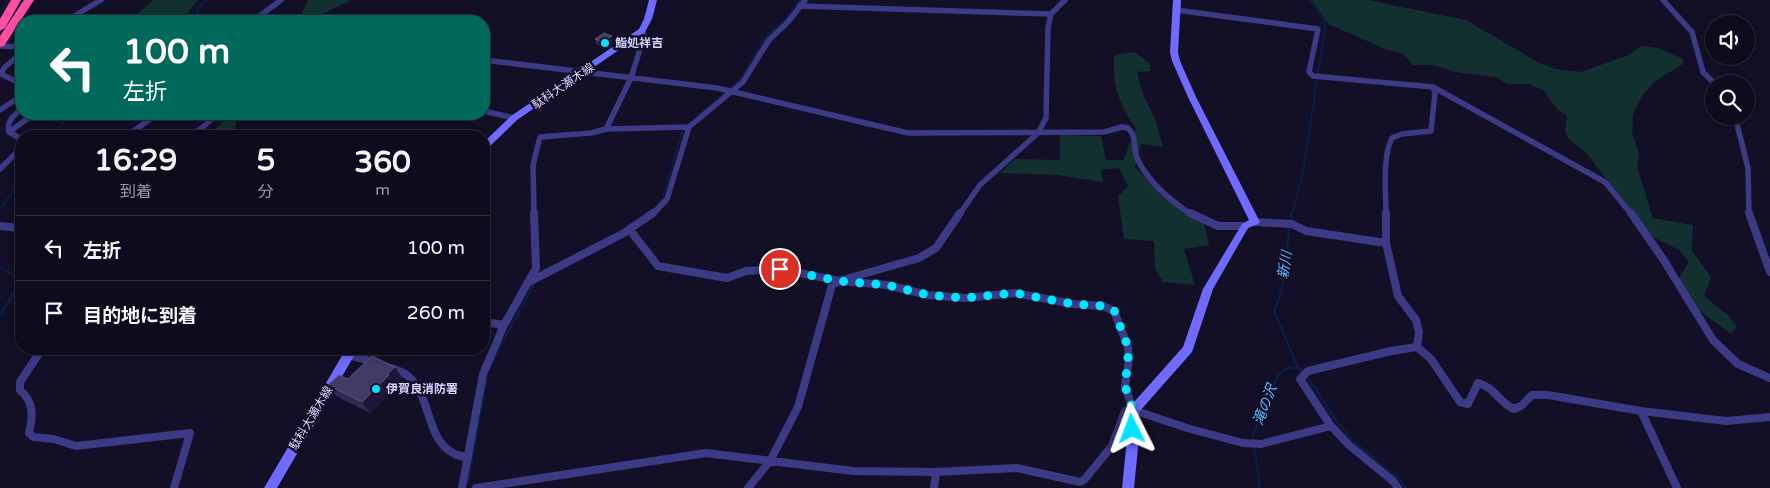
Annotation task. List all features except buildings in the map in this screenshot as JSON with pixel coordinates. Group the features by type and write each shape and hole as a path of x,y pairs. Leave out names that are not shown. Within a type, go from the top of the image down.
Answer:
{"highway":[{"path":"0,28 16,0"},
{"path":"19,15 29,0"},
{"path":"0,45 15,22"}],"street":[{"path":"76,15 101,0"},
{"path":"261,15 282,0"},
{"path":"606,129 632,78 644,36 642,30 647,23 653,0"},
{"path":"529,282 630,230 652,216 667,199 686,127 743,82 768,40 788,22 805,0"},
{"path":"748,488 770,461 798,407 832,285 839,281 919,258 936,248 980,185 1038,133 1046,118 1048,27 1051,14 1065,0"},
{"path":"1177,0 1174,52 1176,61 1250,224"},
{"path":"1663,0 1692,32 1703,72 1706,75"},
{"path":"800,6 1051,14"},
{"path":"1176,10 1318,29 1309,72 1313,76 1433,87 1605,182 1618,197 1660,257 1723,353 1744,367 1770,378"},
{"name":"駄科大瀬木線","path":"490,141 514,118 642,30"},
{"path":"0,45 15,46"},
{"path":"15,58 0,74 15,81"},
{"path":"490,61 717,88 908,133 1104,132 1122,127 1128,128 1136,137 1136,157 1145,172 1174,201 1198,218 1217,226 1250,224 1284,225 1288,223 1306,231 1386,243"},
{"path":"1417,347 1419,332 1416,320 1398,296 1386,243 1386,174 1389,144 1392,138 1402,134 1431,131 1435,94 1433,87"},
{"path":"0,110 15,100"},
{"path":"490,112 514,118"},
{"path":"15,115 7,126 9,132 15,136"},
{"path":"9,132 26,120"},
{"path":"135,130 148,120"},
{"path":"199,130 211,120"},
{"path":"1737,125 1748,168 1750,190 1749,214 1770,272"},
{"path":"462,488 483,374 504,325 536,268 533,165 540,137 590,133 606,129 686,127"},
{"path":"0,169 15,154"},
{"path":"1133,410 1188,349 1208,289 1250,224"},
{"path":"0,226 15,227"},
{"path":"630,230 658,266 727,278 746,271 780,269 839,281 887,285 928,295 955,298 1015,293 1073,304 1103,306 1114,310 1128,347 1125,386 1133,410 1128,488"},
{"path":"490,323 504,325"},
{"path":"1398,488 1393,481 1350,446 1331,426 1300,379 1307,372 1391,351 1417,347 1431,359 1460,402 1468,404 1478,383 1491,389 1506,407 1514,409 1521,406 1532,396 1548,394 1640,410 1726,421 1770,417"},
{"path":"38,355 20,382 20,390 28,396 34,414 29,433 33,437 54,438 76,446 190,433 174,488"},
{"name":"駄科大瀬木線","path":"270,488 348,355"},
{"path":"358,355 407,375 426,401 438,440 451,453 468,458"},
{"path":"476,488 706,453 853,471 936,472 1017,468 1080,482 1084,480 1112,446 1125,411 1133,410 1187,428 1246,443 1261,444 1331,426"},
{"path":"1640,410 1677,488"},
{"path":"934,488 936,472"}],"green space":[{"path":"153,0 198,0 186,15 136,15"},
{"path":"308,0 352,0 320,15 301,15"},
{"path":"1312,0 1368,0 1466,20 1534,60 1555,69 1581,72 1628,55 1641,46 1658,48 1683,59 1683,64 1654,82 1642,96 1633,114 1632,133 1639,153 1637,167 1653,218 1693,225 1692,251 1711,277 1704,296 1729,316 1737,327 1731,334 1700,311 1679,278 1689,262 1679,250 1649,235 1588,155 1568,138 1565,131 1567,116 1557,109 1544,91 1529,84 1507,84 1496,77 1455,72 1434,65 1413,65 1403,54 1388,50 1328,24"},
{"path":"1135,52 1150,64 1150,71 1137,72 1143,94 1155,119 1163,147 1141,144 1135,167 1165,198 1204,224 1209,245 1184,249 1195,285 1163,282 1155,269 1154,241 1124,239 1118,196 1128,186 1119,168 1101,170 1103,182 1057,175 1000,173 1015,159 1060,160 1060,135 1101,136 1106,160 1123,160 1136,129 1125,111 1118,94 1114,77 1114,55"},
{"path":"224,120 236,120 235,130 212,130 218,127"}],"waterway":[{"path":"0,15 8,0"},
{"path":"197,15 198,8 206,0"},
{"path":"730,89 741,79 765,38 786,19 800,0"},
{"name":"新川","path":"1292,215 1303,172 1325,27 1324,21 1310,0"},
{"path":"655,208 662,200 683,129 725,93"},
{"path":"57,130 65,120"},
{"path":"0,209 15,188"},
{"name":"新川","path":"1292,213 1285,273 1274,311 1298,367"},
{"path":"0,267 15,276"},
{"path":"468,482 487,375 496,354 533,286"},
{"path":"0,315 15,292"},
{"name":"滝の沢","path":"1260,488 1253,435 1277,376 1287,368 1298,367"},
{"name":"新川","path":"1298,367 1316,389 1336,421 1354,442 1401,481 1406,488"}],"place":[{"name":"鮨処祥吉","path":"605,43"},
{"name":"伊賀良消防署","path":"376,389"}],"route":[{"path":"780,269 839,281 887,285 928,295 964,298 1015,293 1073,304 1103,306 1114,310 1128,347 1125,386 1133,410 1132,429"}]}
